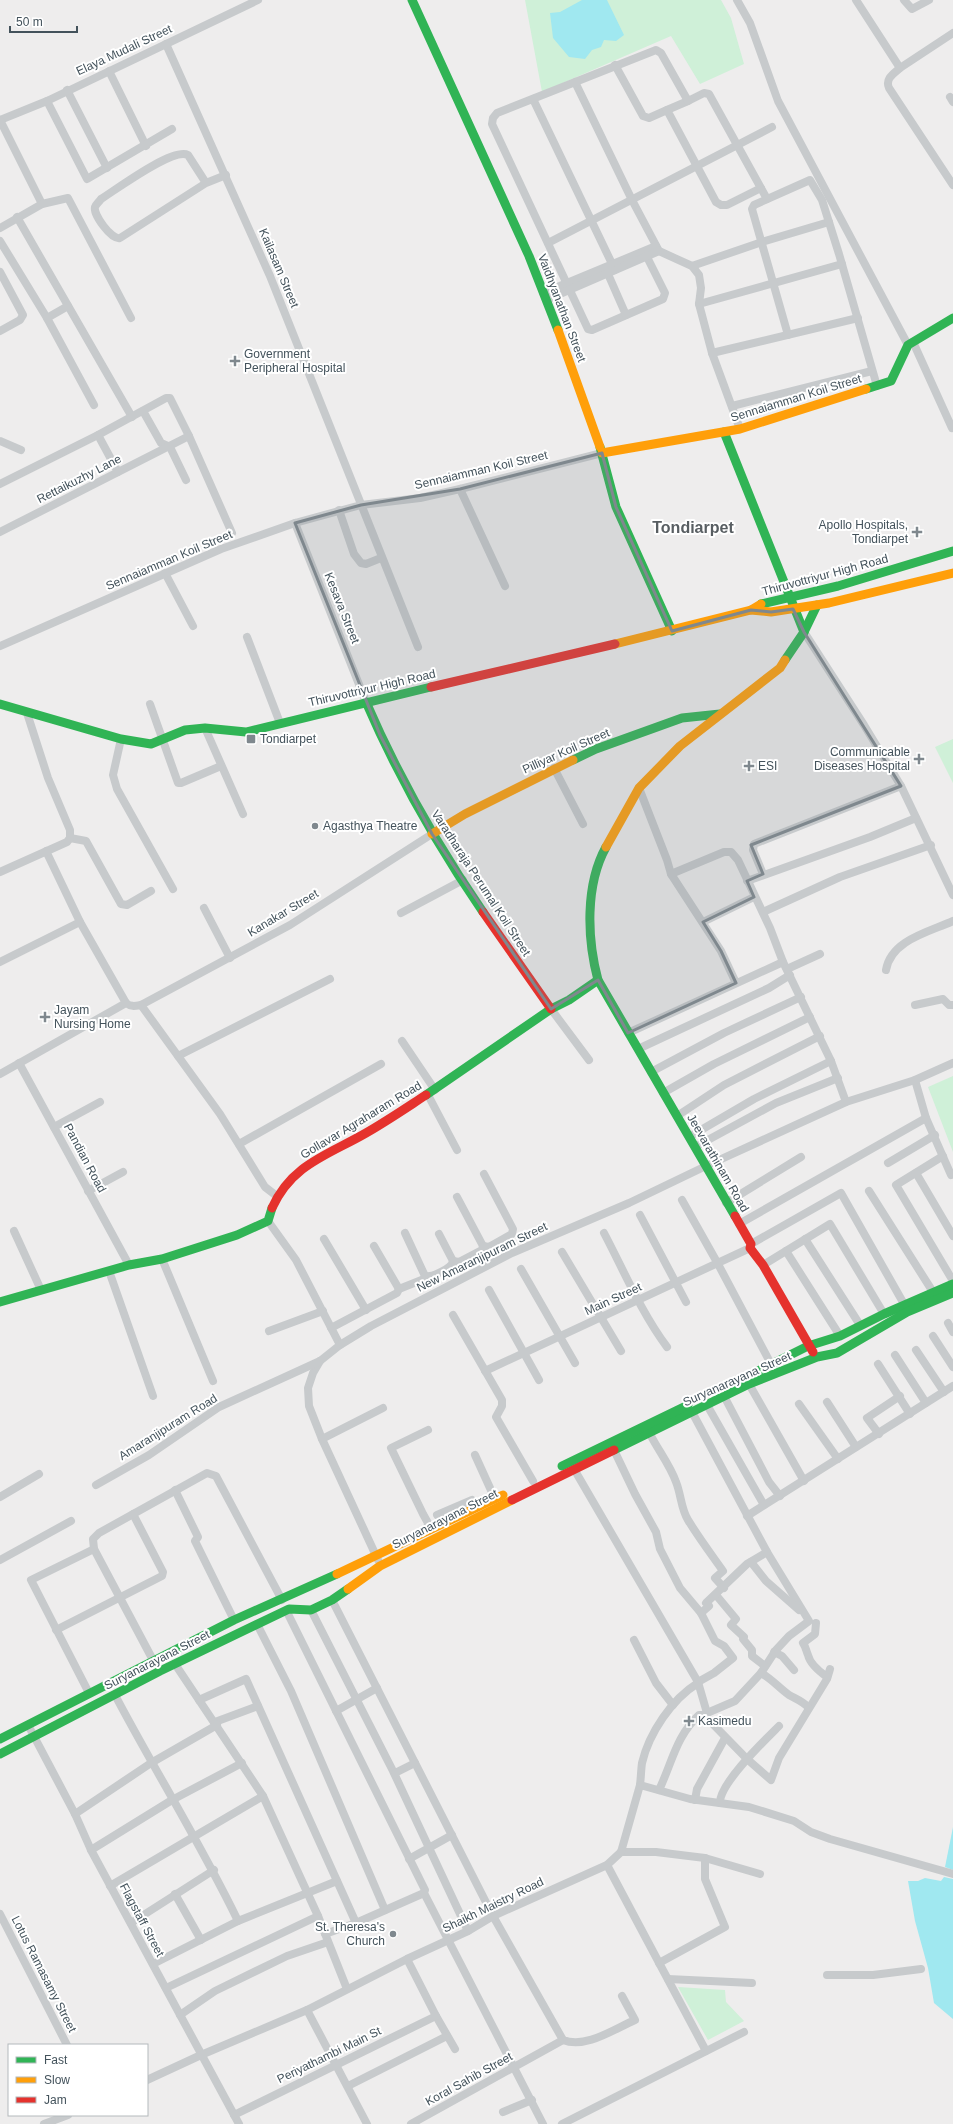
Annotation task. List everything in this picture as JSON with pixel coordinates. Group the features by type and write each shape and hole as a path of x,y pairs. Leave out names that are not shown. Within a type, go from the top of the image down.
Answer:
{"main road":[{"name":"Vaidhyanathan Street","path":"412,0 529,256 602,453 616,507 672,631"},
{"path":"910,343 953,318"},
{"name":"Sennaiamman Koil Street","path":"602,453 740,429 891,381 910,343"},
{"path":"724,432 793,609 804,632"},
{"name":"Thiruvottriyur High Road","path":"0,704 121,739 151,744 185,730 204,728 246,732 366,702 672,631 751,610 764,602 870,577 953,551"},
{"name":"Thiruvottriyur High Road","path":"751,610 771,612 817,605 953,573"},
{"name":"Jeevarathinam Road","path":"817,605 804,632 780,668 680,746 639,788 603,852 595,879 590,906 593,961 598,980 763,1265 808,1346 817,1357"},
{"name":"Varadharaja Perumal Koil Street","path":"366,702 380,735 432,834 551,1010"},
{"name":"Pilliyar Koil Street","path":"432,834 465,814 554,768 638,732 682,718 720,714"},
{"name":"Gollavar Agraharam Road","path":"268,1222 278,1197 296,1174 311,1162 371,1130 432,1092 551,1010 569,1000 598,980"},
{"path":"0,1302 129,1265 162,1258 237,1235 268,1222"},
{"path":"905,1308 953,1282"},
{"path":"905,1308 953,1293"},
{"name":"Suryanarayana Street","path":"0,1739 234,1620 282,1600 376,1556 808,1346 840,1336 860,1324 884,1314 905,1308"},
{"name":"Suryanarayana Street","path":"0,1754 175,1664 286,1610 311,1610 332,1600 380,1566 574,1468 650,1434 749,1384 817,1357 824,1358 845,1349 905,1308"}],"street":[{"name":"Elaya Mudali Street","path":"0,120 47,101 67,90 258,0"},
{"path":"737,0 750,23 778,101 910,343 952,428"},
{"path":"856,0 900,68"},
{"path":"904,0 912,9 929,0"},
{"path":"953,34 900,68 888,79 887,83 953,185"},
{"name":"Kailasam Street","path":"166,44 270,276 418,648"},
{"path":"647,256 665,296 663,299 592,330 588,329 492,124 493,118 497,114 533,98 656,50 660,53 688,101"},
{"path":"616,65 643,116 649,118 704,93 709,94 767,199"},
{"path":"109,71 146,146"},
{"path":"575,82 632,200 658,248 692,266 700,275 699,304 712,353 740,429"},
{"path":"67,90 107,168"},
{"path":"533,98 592,221 612,270 626,315"},
{"path":"47,101 87,179 146,146 172,129"},
{"path":"667,110 716,202 721,205 727,205 761,188"},
{"path":"0,120 42,204"},
{"path":"548,243 772,127"},
{"path":"206,183 188,156 179,154 162,160 101,200 96,206 95,211 110,235 115,238 120,238 206,183 226,175"},
{"path":"788,335 752,208 754,205 810,180 822,200 877,386"},
{"path":"0,228 42,204 65,197 71,200 131,318"},
{"path":"17,217 132,417"},
{"path":"692,266 762,242 829,222"},
{"path":"0,241 47,318 94,405"},
{"path":"544,296 647,256 658,248"},
{"path":"612,270 658,248"},
{"path":"699,304 842,264"},
{"path":"0,272 23,315 20,320 1,327"},
{"path":"47,318 68,306"},
{"path":"712,353 858,318"},
{"path":"732,406 872,370"},
{"path":"0,484 98,435 166,398 170,398 190,436 234,538"},
{"path":"143,411 161,443 170,447 186,480"},
{"path":"98,435 118,472"},
{"name":"Rettaikuzhy Lane","path":"0,532 190,436"},
{"path":"0,441 21,450"},
{"name":"Sennaiamman Koil Street","path":"0,646 165,573 234,538 360,505 420,498 602,453"},
{"path":"460,489 505,586"},
{"path":"339,510 354,554 361,563 366,564 381,558"},
{"name":"Kesava Street","path":"295,523 366,702"},
{"path":"165,573 194,626"},
{"path":"804,632 864,725 901,786 953,894"},
{"path":"247,637 280,723"},
{"path":"150,704 178,782 182,784 221,766"},
{"path":"0,872 67,842 70,838 70,830 48,778 28,713"},
{"path":"204,728 243,814"},
{"path":"121,739 113,775 117,789 173,890"},
{"path":"554,768 583,824"},
{"path":"763,874 753,850 754,844 901,786"},
{"path":"639,788 671,874 721,950 736,983"},
{"path":"747,881 763,874 870,838 916,818"},
{"name":"Kanakar Street","path":"141,1005 290,925 432,834"},
{"path":"70,838 86,841 121,904 127,905 150,891"},
{"path":"762,912 840,877 930,845"},
{"path":"46,851 80,922 126,1003 130,1006 141,1005 220,1114 265,1187 278,1197"},
{"path":"671,874 724,852 732,852 738,860 787,969 820,1036 838,1078 846,1102"},
{"path":"401,913 463,880"},
{"path":"703,922 754,897"},
{"path":"204,908 230,958"},
{"path":"886,970 888,960 897,948 953,921"},
{"path":"0,962 80,922"},
{"path":"628,1033 736,983 787,969 820,954"},
{"path":"638,1049 769,988 787,969"},
{"path":"178,1056 330,979"},
{"path":"651,1072 724,1034 801,997"},
{"path":"915,1005 943,999 949,1005 953,1005"},
{"path":"0,1074 126,1003"},
{"path":"551,1010 589,1060"},
{"path":"663,1093 714,1064 810,1017"},
{"path":"677,1116 724,1085 820,1036"},
{"path":"402,1041 432,1092 457,1150"},
{"path":"689,1137 754,1099 831,1061"},
{"name":"Pandian Road","path":"19,1063 129,1265"},
{"name":"New Amaranjipuram Street","path":"320,1361 340,1345 371,1326 512,1253 629,1203 846,1102 915,1080 953,1063"},
{"path":"239,1144 381,1064"},
{"path":"695,1147 776,1103 838,1078"},
{"path":"915,1080 926,1118 935,1135 951,1176"},
{"path":"54,1127 100,1102"},
{"path":"739,1224 926,1118"},
{"path":"888,1163 935,1135"},
{"path":"943,1156 896,1185 953,1282"},
{"path":"726,1203 801,1158"},
{"path":"88,1191 124,1172"},
{"path":"916,1173 953,1236"},
{"path":"483,1246 489,1246 510,1236 513,1232 484,1174"},
{"path":"870,1191 934,1292"},
{"name":"Main Street","path":"485,1371 718,1264 841,1193 905,1308"},
{"path":"457,1197 483,1246"},
{"path":"682,1200 771,1364"},
{"path":"640,1215 677,1282 686,1302"},
{"path":"268,1222 296,1260 340,1345"},
{"path":"763,1265 830,1224 884,1314"},
{"path":"14,1231 42,1290"},
{"path":"604,1232 644,1312 667,1347"},
{"path":"405,1233 415,1251 415,1259 425,1276"},
{"path":"439,1234 453,1261"},
{"path":"324,1239 366,1310"},
{"path":"806,1239 860,1324"},
{"path":"374,1246 399,1289"},
{"path":"453,1261 459,1262 482,1250 483,1246"},
{"path":"786,1251 840,1336"},
{"path":"562,1252 621,1351"},
{"path":"162,1258 213,1381"},
{"path":"425,1276 430,1277 444,1270 452,1265 453,1261"},
{"path":"521,1269 575,1363"},
{"path":"109,1271 153,1396"},
{"path":"331,1328 397,1294 399,1289 424,1279 425,1276"},
{"path":"489,1290 539,1380"},
{"path":"269,1331 323,1310"},
{"path":"453,1315 503,1403 496,1417 533,1481"},
{"path":"948,1323 953,1332"},
{"path":"933,1336 953,1368"},
{"path":"916,1350 944,1392"},
{"path":"895,1355 926,1403"},
{"path":"320,1361 313,1373 308,1388 309,1406 322,1439 380,1566"},
{"name":"Amaranjipuram Road","path":"96,1485 150,1455 219,1407 320,1361"},
{"path":"878,1364 900,1396 910,1414"},
{"path":"749,1384 804,1481"},
{"path":"747,1516 953,1386"},
{"path":"724,1396 769,1482 780,1496"},
{"path":"879,1434 867,1418 900,1396"},
{"path":"827,1402 856,1447"},
{"path":"799,1404 838,1459"},
{"path":"707,1405 764,1505"},
{"path":"322,1439 383,1408"},
{"path":"659,1790 679,1738 696,1718 699,1715 706,1714 735,1701 763,1670 774,1652 789,1636 809,1621 767,1552 692,1412"},
{"path":"427,1530 428,1523 391,1448 428,1430"},
{"path":"650,1434 675,1480 688,1520 723,1571 715,1578 724,1588"},
{"path":"614,1450 635,1494 656,1532 660,1549 680,1588 701,1614 715,1641 724,1646 733,1658 714,1673 684,1691 649,1742 642,1763 640,1784 621,1852 656,1852 705,1858 760,1874"},
{"path":"474,1455 495,1499"},
{"path":"574,1468 698,1682 706,1714 725,1738 747,1760 771,1780 779,1758 798,1728 808,1707 827,1677 830,1669"},
{"path":"154,1662 94,1549 93,1543 96,1535 207,1473 212,1473 216,1476 282,1600"},
{"path":"0,1497 39,1474"},
{"path":"175,1490 198,1537 195,1541 234,1620"},
{"path":"437,1515 472,1500 474,1508"},
{"path":"56,1630 120,1596 159,1578 162,1572 133,1514"},
{"path":"0,1560 71,1521"},
{"path":"89,1693 31,1580 94,1549"},
{"path":"701,1614 709,1606 706,1603 751,1562 767,1552"},
{"path":"751,1562 773,1587 794,1606 802,1610"},
{"path":"716,1595 736,1620 731,1625 744,1637 742,1639 752,1650 752,1656 763,1670 791,1696 799,1699 808,1707"},
{"path":"332,1600 493,1916 563,2040 575,2043 587,2041 635,2020 622,1996"},
{"path":"286,1610 425,1890 424,1893 447,1940 515,2067 543,2124"},
{"path":"311,1610 395,1773 468,1931"},
{"path":"816,1623 815,1634 804,1643 808,1657 827,1677"},
{"path":"257,1624 291,1691 385,1910"},
{"path":"634,1640 656,1683 673,1705"},
{"path":"774,1652 782,1656 794,1670"},
{"path":"175,1664 263,1796 318,1916 348,1989"},
{"path":"199,1700 246,1679 356,1923"},
{"path":"336,1711 377,1688"},
{"path":"115,1695 151,1763 214,1870 238,1921"},
{"path":"75,1814 151,1763 216,1724 258,1706"},
{"name":"Flagstaff Street","path":"28,1725 75,1814 91,1850 110,1886 239,2124"},
{"path":"720,1804 721,1793 747,1760 779,1726"},
{"path":"695,1800 697,1789 725,1738"},
{"path":"91,1850 172,1800 242,1763"},
{"path":"395,1773 415,1763"},
{"path":"640,1784 695,1800 749,1807 794,1822 811,1832 908,1862 953,1874"},
{"path":"110,1886 263,1796"},
{"path":"409,1859 452,1835"},
{"name":"Shaikh Maistry Road","path":"148,2080 201,2055 308,2010 407,1959 468,1931 493,1916 606,1865 621,1852"},
{"path":"659,1963 725,1927 705,1879 705,1858"},
{"path":"606,1865 706,2051"},
{"path":"131,1923 214,1870"},
{"path":"153,1964 238,1921 337,1881"},
{"path":"180,2015 215,1991 356,1923 424,1893"},
{"path":"175,1894 201,1940"},
{"name":"Lotus Ramasamy Street","path":"0,1914 66,2044"},
{"path":"166,1988 318,1916"},
{"path":"407,1959 436,2016 455,2049"},
{"path":"827,1975 873,1975 921,1969"},
{"path":"668,1979 752,1983"},
{"path":"308,2010 367,2124"},
{"name":"Periyathambi Main St","path":"234,2115 436,2016"},
{"path":"562,2124 744,2032"},
{"path":"348,2086 447,2036"},
{"name":"Koral Sahib Street","path":"411,2124 563,2040"},
{"path":"503,2112 532,2100"},
{"path":"44,2124 65,2116"}],"highlighted area":[{"path":"602,453 616,507 672,631 751,610 771,612 793,609 804,632 901,786 751,845 763,874 747,881 754,897 703,922 721,951 736,983 628,1033 598,980 551,1009 432,834 380,735 295,523 361,505 460,489"}],"green space":[{"path":"525,0 721,0 731,18 744,64 700,84 671,36 542,92"},
{"path":"953,739 953,783 935,747"},
{"path":"953,1076 953,1152 928,1087"},
{"path":"678,1987 725,1990 726,2002 744,2021 708,2040"}],"water":[{"path":"582,0 607,0 624,35 616,41 604,40 601,47 592,50 585,59 569,57 553,38 550,13 560,12"},
{"path":"953,1827 953,1870 945,1867"},
{"path":"944,1877 953,1879 953,2019 934,2003 928,1968 915,1921 908,1881 918,1881 925,1878 941,1881"}],"traffic: fast":[{"path":"412,0 529,256 558,330"},
{"path":"866,389 891,381 908,345 953,318"},
{"path":"724,432 804,632"},
{"path":"600,447 616,507 672,631"},
{"path":"761,604 838,586 953,551"},
{"path":"785,660 804,632 817,605"},
{"path":"0,704 121,739 151,744 185,730 205,728 246,732 431,687"},
{"path":"366,702 391,757 419,810 483,912"},
{"path":"573,760 596,749 682,718 720,714"},
{"path":"606,847 599,862 591,895 590,930 594,964 598,980 735,1216"},
{"path":"426,1095 551,1009 569,1000 598,980"},
{"path":"0,1302 129,1265 162,1259 237,1235 268,1221 272,1208"},
{"path":"740,1380 808,1346 840,1336 884,1314 953,1284"},
{"path":"614,1450 749,1384 817,1357 837,1353 907,1312 953,1293"},
{"path":"562,1466 688,1405"},
{"path":"0,1739 234,1620 337,1574"},
{"path":"0,1754 160,1671 289,1609 311,1610 332,1600 348,1589"}],"traffic: slow":[{"path":"558,330 600,447"},
{"path":"602,453 740,429 866,389"},
{"path":"751,610 771,612 829,603 953,573"},
{"path":"615,644 751,610 761,604"},
{"path":"606,847 639,788 680,746 780,668 785,660"},
{"path":"432,834 465,814 573,760"},
{"path":"337,1574 503,1495"},
{"path":"348,1589 380,1566 512,1500"}],"traffic: jam":[{"path":"431,687 615,644"},
{"path":"483,912 551,1009"},
{"path":"272,1208 280,1193 290,1181 312,1162 352,1141 426,1095"},
{"path":"735,1216 751,1244 750,1248 763,1265 813,1352"},
{"path":"512,1500 614,1450"}],"place":[{"name":"Government Peripheral Hospital","path":"235,361"},
{"name":"Apollo Hospitals, Tondiarpet","path":"917,532"},
{"name":"Tondiarpet","path":"251,739"},
{"name":"Communicable Diseases Hospital","path":"919,759"},
{"name":"ESI","path":"749,766"},
{"name":"Agasthya Theatre","path":"315,826"},
{"name":"Jayam Nursing Home","path":"45,1017"},
{"name":"Kasimedu","path":"689,1721"},
{"name":"St. Theresa's Church","path":"393,1934"}],"district":[{"name":"Tondiarpet","path":"693,527"}]}
